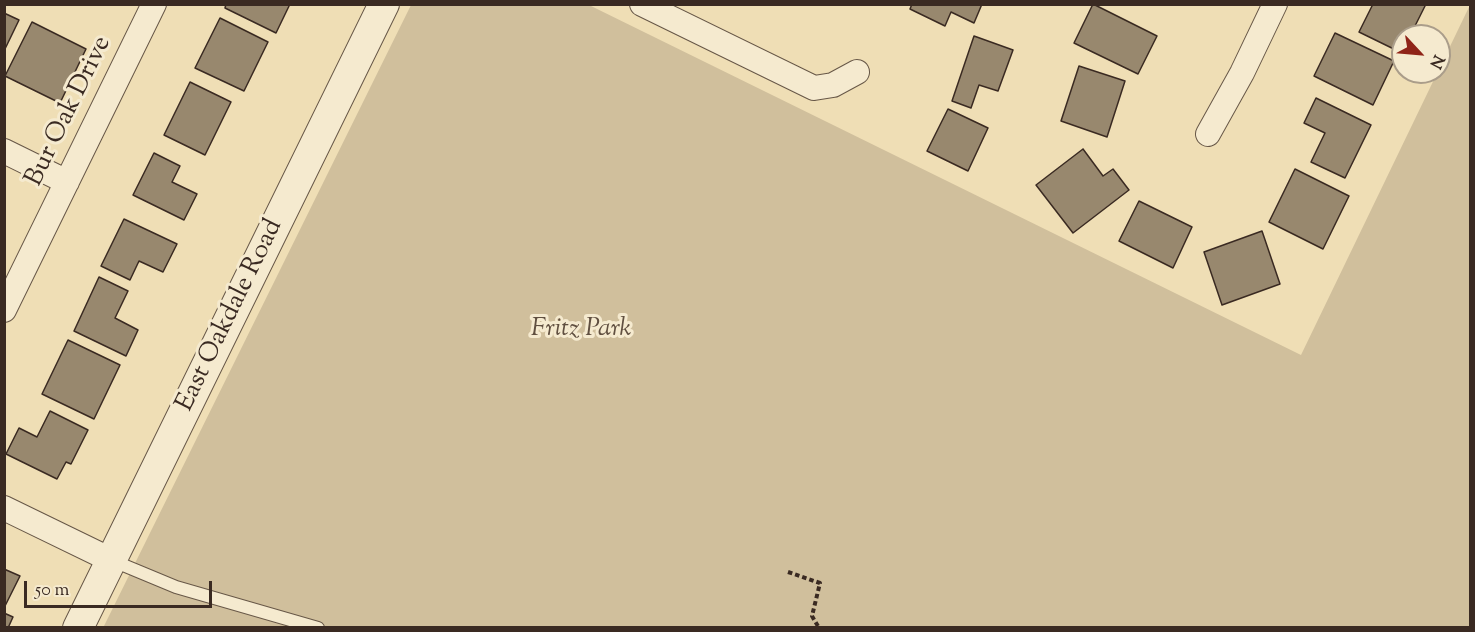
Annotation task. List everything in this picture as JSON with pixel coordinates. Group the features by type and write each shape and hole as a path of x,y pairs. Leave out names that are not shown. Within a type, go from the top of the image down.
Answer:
{"street":[{"name":"Bur Oak Drive","path":"4,310 154,4"},
{"name":"East Oakdale Road","path":"78,627 384,4"},
{"path":"642,4 814,88 833,85 857,72"},
{"path":"1208,134 1242,73 1275,4"},
{"path":"4,151 68,182"},
{"path":"4,508 111,560"}],"lane":[{"path":"111,560 176,587 318,627"}],"path":[{"path":"788,572 820,583 812,616 819,627"}],"green space":[{"name":"Fritz Park","path":"411,5 589,5 1301,355 1432,84 1451,84 1451,44 1470,5 1470,627 103,628"}],"building":[{"path":"226,4 290,4 276,33 225,8"},
{"path":"912,4 982,4 974,23 951,12 945,26 910,9"},
{"path":"1093,4 1157,36 1138,74 1074,43"},
{"path":"1373,4 1426,4 1416,24 1391,24 1391,48 1359,32"},
{"path":"4,13 19,20 4,51"},
{"path":"220,18 268,42 244,91 195,68"},
{"path":"32,22 86,49 60,103 5,76"},
{"path":"1335,33 1391,60 1391,67 1373,105 1314,76"},
{"path":"974,36 1013,50 998,91 979,85 971,108 952,101"},
{"path":"1079,66 1125,81 1107,137 1061,121"},
{"path":"190,82 231,102 205,155 164,135"},
{"path":"1316,98 1371,125 1345,178 1311,162 1325,133 1304,123"},
{"path":"948,109 988,128 968,171 927,151"},
{"path":"1083,149 1103,176 1113,169 1129,190 1073,233 1036,185"},
{"path":"154,153 180,166 172,182 197,194 184,220 133,195"},
{"path":"1295,169 1349,196 1323,249 1269,222"},
{"path":"1139,201 1192,227 1173,268 1119,241"},
{"path":"124,219 177,244 163,272 139,261 130,280 101,266"},
{"path":"1262,231 1280,284 1222,305 1204,252"},
{"path":"99,277 128,291 115,318 138,330 126,356 74,331"},
{"path":"68,340 120,365 94,419 42,394"},
{"path":"50,411 88,430 71,464 66,462 57,479 6,454 19,428 37,437"},
{"path":"4,569 20,576 4,608"},
{"path":"4,613 13,617 8,628 4,628"}]}
